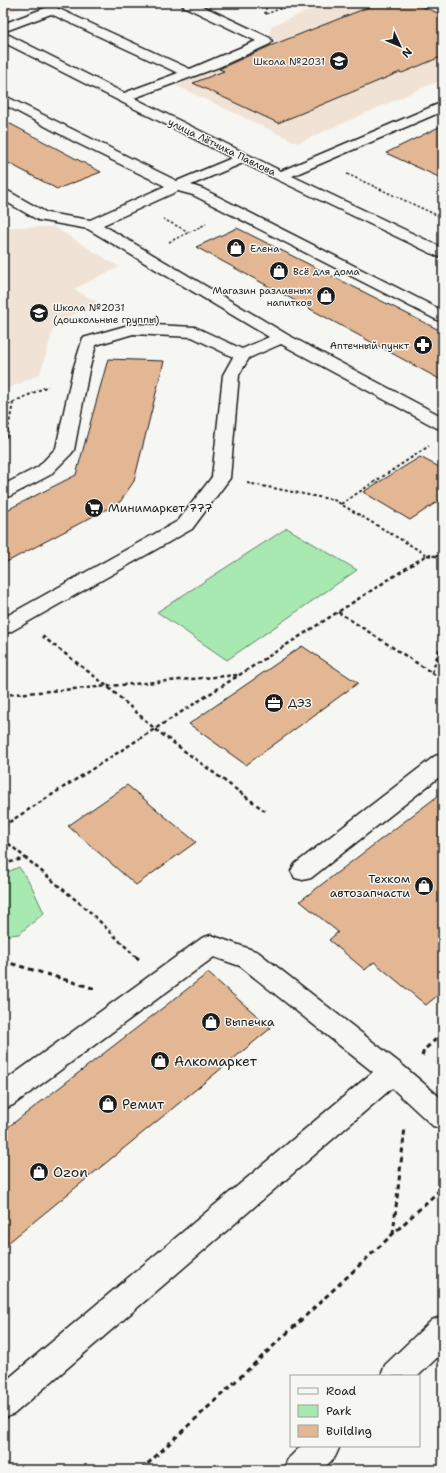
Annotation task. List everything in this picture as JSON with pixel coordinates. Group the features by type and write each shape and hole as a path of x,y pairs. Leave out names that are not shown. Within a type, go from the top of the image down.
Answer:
{"street":[{"path":"122,98 189,73 266,40 187,3"},
{"path":"3,28 52,7 189,73"},
{"name":"улица Лётчика Павлова","path":"3,37 243,158 443,254"},
{"path":"3,100 177,186 198,192 443,317"},
{"path":"281,176 443,106"},
{"path":"92,225 243,158"},
{"path":"3,194 43,217 92,225 282,338 443,424"},
{"path":"3,492 44,471 66,450 81,370 89,342 132,329 196,332 242,355"},
{"path":"3,627 185,525 221,478 231,375 242,355 282,338"},
{"path":"303,871 443,762"},
{"path":"3,1097 211,945 249,959 392,1072 443,1117"},
{"path":"3,1403 392,1072"},
{"path":"397,1375 443,1331"},
{"path":"299,1470 323,1447"}],"path":[{"path":"265,14 296,3"},
{"path":"317,160 443,218"},
{"path":"142,255 235,211"},
{"path":"158,217 190,232"},
{"path":"3,407 81,370"},
{"path":"3,442 6,439 13,403"},
{"path":"341,504 430,445"},
{"path":"221,478 334,500 427,555 443,557"},
{"path":"3,826 427,555"},
{"path":"338,612 443,680"},
{"path":"19,618 107,686 155,729 265,811"},
{"path":"432,673 442,641"},
{"path":"3,695 238,675"},
{"path":"3,839 90,911 161,981"},
{"path":"3,864 26,858"},
{"path":"3,961 135,1000"},
{"path":"141,1470 443,1187"}],"shaded area":[{"path":"3,3 31,3 10,12 3,9"},
{"name":"Школа №2031","path":"328,3 443,3 443,79 298,143 175,85 278,44 270,34 271,26"},
{"name":"Школа №2031 (дошкольные группы)","path":"3,227 54,227 119,267 74,289 97,302 55,324 40,374 3,391"}],"green space":[{"path":"287,528 357,570 227,660 157,612"},
{"path":"19,867 31,885 44,913 19,934 3,936 3,874"}],"building":[{"name":"Школа №2031","path":"379,3 413,3 443,15 443,56 402,73 400,72 278,123 193,83 224,71 219,69 270,46"},
{"path":"3,120 101,172 57,189 3,160"},
{"path":"443,125 443,179 386,153"},
{"path":"237,228 443,332 443,381 196,247"},
{"path":"108,359 164,361 134,481 120,502 3,564 3,512 76,475"},
{"path":"420,457 443,469 443,498 410,520 363,492"},
{"name":"ДЭЗ","path":"302,646 358,683 246,765 189,724"},
{"path":"127,785 196,842 136,885 68,826"},
{"path":"443,792 443,991 426,1005 374,962 365,970 329,940 338,932 300,901"},
{"path":"208,973 271,1028 3,1247 3,1131"}],"place":[{"name":"Школа №2031","path":"339,61"},
{"name":"Елена","path":"236,248"},
{"name":"Всё для дома","path":"279,271"},
{"name":"Магазин разливных напитков","path":"326,296"},
{"name":"Школа №2031 (дошкольные группы)","path":"39,313"},
{"name":"Аптечный пункт","path":"423,345"},
{"name":"Минимаркет 777","path":"94,508"},
{"name":"ДЭЗ","path":"274,703"},
{"name":"Техком автозапчасти","path":"424,886"},
{"name":"Выпечка","path":"211,1022"},
{"name":"Алкомаркет","path":"160,1061"},
{"name":"Ремит","path":"108,1104"},
{"name":"Ozon","path":"39,1172"}]}
